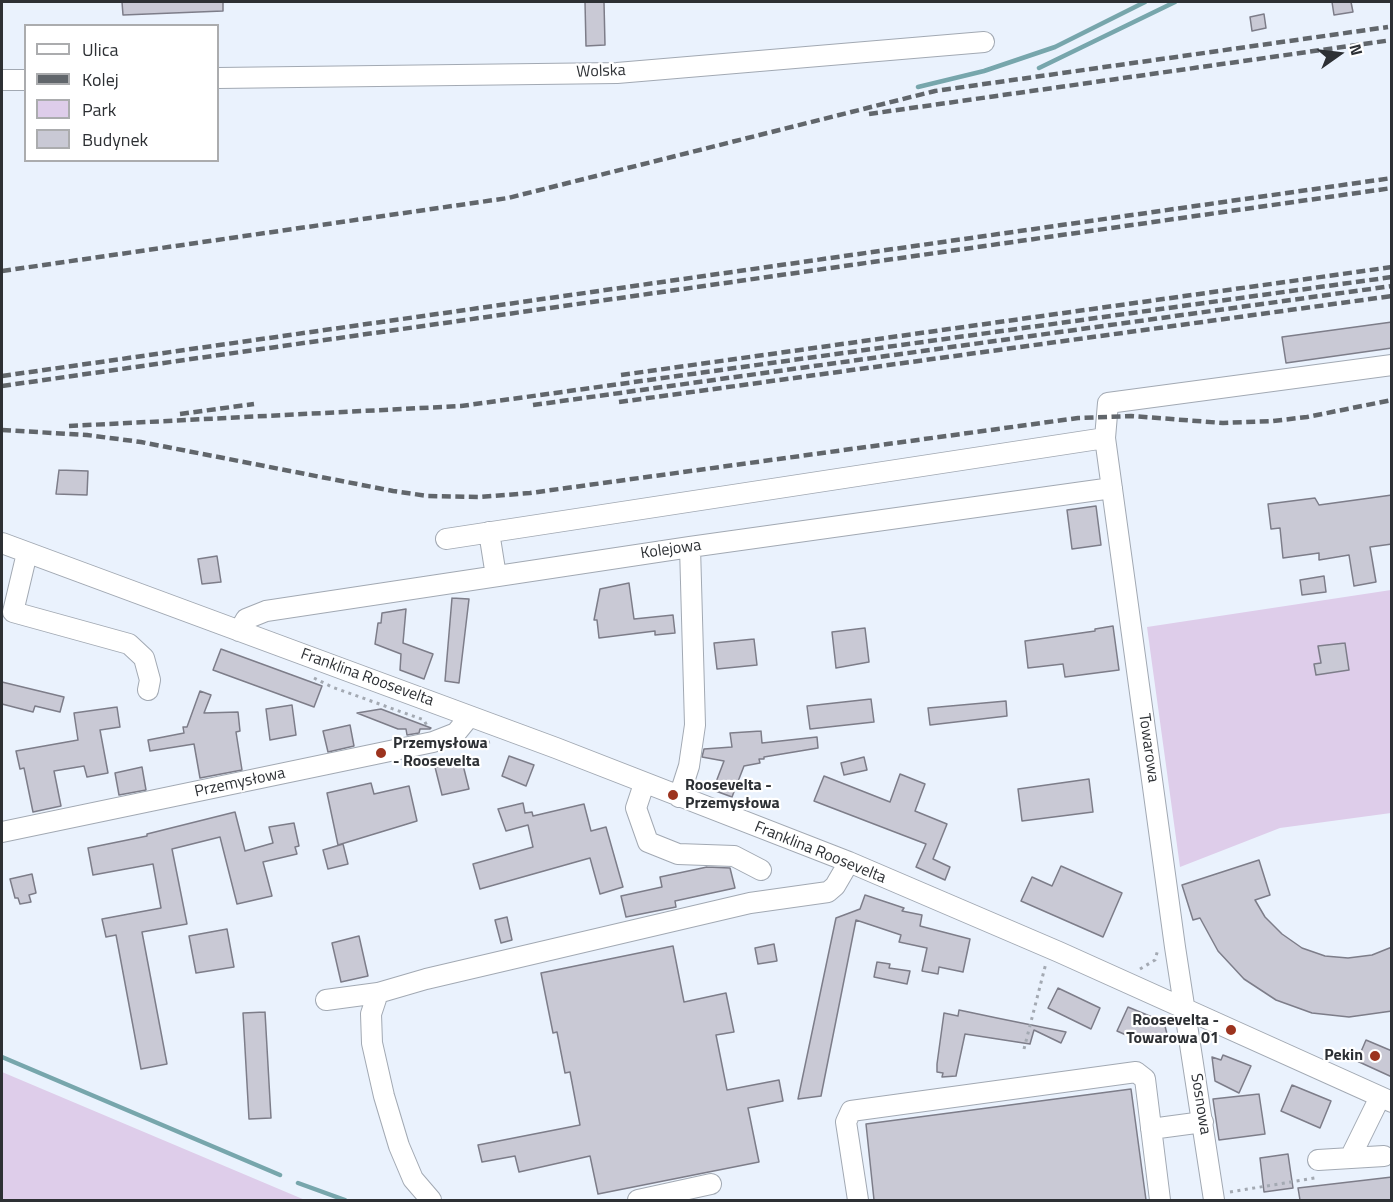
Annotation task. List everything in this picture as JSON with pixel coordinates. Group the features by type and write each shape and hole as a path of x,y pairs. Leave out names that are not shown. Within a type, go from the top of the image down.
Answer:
{"street":[{"name":"Wolska","path":"219,78 616,73 984,42"},
{"path":"2,80 24,80"},
{"name":"Towarowa","path":"1184,1009 1112,488 1106,438 1108,403 1392,365"},
{"path":"446,539 1106,438"},
{"name":"Kolejowa","path":"239,631 246,619 255,614 690,547 1112,488"},
{"path":"489,532 496,576"},
{"name":"Franklina Roosevelta","path":"2,543 509,731 849,862 1386,1100"},
{"path":"679,797 689,766 695,725 690,547"},
{"path":"27,553 14,612 129,644 144,658 150,680 148,690"},
{"name":"Przemysłowa","path":"2,832 433,742 456,733 469,717"},
{"path":"644,784 636,807 648,842 678,854 734,856 761,870"},
{"path":"734,856 744,823"},
{"path":"326,1000 378,993 426,979 750,903 828,892 836,886 849,862"},
{"path":"378,993 371,1014 372,1043 384,1096 399,1146 413,1179 432,1200"},
{"name":"Sosnowa","path":"1184,1009 1218,1197"},
{"path":"858,1200 846,1122 851,1111 1136,1071 1145,1079 1160,1200"},
{"path":"1350,1158 1386,1100"},
{"path":"1151,1129 1203,1122"},
{"path":"1318,1160 1350,1158 1357,1160 1384,1156"},
{"path":"638,1200 711,1184"}],"path":[{"path":"466,747 490,741 505,744 509,731"},
{"path":"1024,1049 1047,962"},
{"path":"1218,1197 1242,1190"}],"green space":[{"path":"1391,590 1391,813 1280,828 1180,867 1147,627"},
{"path":"2,1072 305,1200 2,1200"}],"building":[{"path":"122,2 223,2 223,11 123,15"},
{"path":"585,2 604,2 605,45 586,46"},
{"path":"1332,2 1351,2 1353,12 1334,15"},
{"path":"1264,14 1266,28 1252,31 1250,17"},
{"path":"1392,322 1392,348 1286,363 1282,337"},
{"path":"59,470 88,471 87,495 56,494"},
{"path":"1392,495 1392,544 1370,547 1376,582 1354,586 1349,555 1319,560 1319,553 1283,558 1280,528 1271,529 1268,504 1315,498 1319,505"},
{"path":"1096,506 1101,545 1072,549 1067,510"},
{"path":"217,556 221,582 202,584 198,559"},
{"path":"1324,576 1326,592 1302,595 1300,580"},
{"path":"629,583 634,619 673,615 675,633 655,635 655,631 599,638 597,620 594,620 600,589"},
{"path":"452,598 469,599 459,683 445,681"},
{"path":"406,609 403,643 433,654 424,679 400,670 401,654 375,644 382,613"},
{"path":"1113,626 1119,670 1065,677 1063,664 1028,668 1025,641 1095,631 1095,629"},
{"path":"865,628 869,662 836,668 832,632"},
{"path":"754,639 757,665 717,669 714,643"},
{"path":"1345,643 1349,670 1316,675 1314,664 1321,663 1318,646"},
{"path":"221,649 322,686 314,707 213,670"},
{"path":"2,682 64,697 60,712 35,706 33,712 2,704"},
{"path":"200,691 211,695 204,713 238,712 240,731 236,732 242,770 200,778 194,744 150,751 148,740 184,733 183,727 187,727"},
{"path":"871,699 874,722 810,729 807,706"},
{"path":"1006,701 1007,716 930,725 928,708"},
{"path":"292,705 296,735 270,740 266,709"},
{"path":"117,707 120,727 100,730 108,773 87,777 84,766 54,771 61,806 33,812 24,768 20,769 16,751 78,740 74,713"},
{"path":"381,709 431,728 420,729 419,733 407,735 406,729 398,729 357,713"},
{"path":"350,725 354,746 328,752 323,731"},
{"path":"761,731 762,743 817,737 818,748 764,757 764,759 759,759 760,763 744,766 732,797 713,790 724,761 702,757 704,749 732,747 730,733"},
{"path":"509,756 534,765 526,786 502,776"},
{"path":"864,757 867,770 844,775 841,763"},
{"path":"462,761 469,789 442,795 435,767"},
{"path":"142,767 146,790 119,795 115,773"},
{"path":"900,774 925,784 915,811 947,824 933,859 950,867 945,880 916,867 926,844 814,801 824,776 890,802"},
{"path":"1089,779 1093,812 1022,821 1018,789"},
{"path":"371,783 374,794 409,786 417,821 338,845 327,793"},
{"path":"523,803 525,813 532,812 533,816 584,804 591,831 606,827 623,887 600,894 590,858 480,889 473,864 533,847 528,825 506,831 498,809"},
{"path":"235,812 245,851 273,843 269,827 294,823 299,846 295,847 297,854 263,862 272,896 237,904 220,837 172,849 187,924 142,932 167,1064 141,1069 116,935 106,937 102,919 161,908 153,864 93,875 88,848 147,836 147,834"},
{"path":"343,844 348,864 328,869 323,850"},
{"path":"1259,860 1270,895 1255,900 1265,917 1282,934 1302,948 1325,956 1348,958 1372,955 1392,947 1392,1011 1349,1017 1312,1013 1276,1000 1244,979 1218,951 1200,918 1193,920 1182,885"},
{"path":"1061,866 1122,893 1103,937 1021,901 1032,877 1052,886"},
{"path":"707,867 730,868 735,888 675,901 676,907 626,917 621,896 662,887 660,877"},
{"path":"32,874 36,893 29,895 31,902 20,904 18,898 15,898 10,879"},
{"path":"865,895 904,908 902,911 922,915 920,926 970,939 963,972 939,967 938,974 922,971 927,948 899,942 901,935 856,920 821,1096 798,1099 836,918 860,909"},
{"path":"507,917 512,940 501,943 495,920"},
{"path":"227,929 234,967 196,973 189,936"},
{"path":"359,936 368,976 341,982 332,943"},
{"path":"774,944 777,961 758,964 755,948"},
{"path":"673,946 684,1002 726,993 734,1032 716,1035 727,1090 779,1080 783,1101 748,1108 759,1162 598,1194 590,1156 519,1172 515,1156 482,1162 478,1145 580,1125 570,1072 565,1073 557,1032 553,1033 541,973"},
{"path":"877,962 890,964 889,968 910,971 907,984 874,977"},
{"path":"1058,988 1100,1008 1091,1029 1048,1008"},
{"path":"1128,1007 1164,1022 1168,1038 1142,1042 1117,1031"},
{"path":"959,1010 1066,1032 1061,1043 1034,1030 1030,1044 965,1034 956,1076 942,1077 943,1073 937,1072 937,1064 944,1013 958,1016"},
{"path":"265,1012 271,1118 249,1119 243,1013"},
{"name":"Pekin","path":"1366,1040 1392,1051 1392,1077 1357,1061"},
{"path":"1223,1055 1251,1066 1239,1093 1215,1081 1212,1057 1221,1060"},
{"path":"1292,1085 1331,1101 1320,1128 1281,1111"},
{"path":"1131,1089 1146,1200 874,1200 866,1124"},
{"path":"1259,1094 1265,1134 1219,1140 1213,1099"},
{"path":"1288,1154 1293,1188 1264,1192 1260,1158"},
{"path":"1392,1177 1392,1200 1300,1200 1298,1188"}],"waterway":[{"path":"918,87 984,71 1055,47 1145,2"},
{"path":"1039,68 1175,2"},
{"path":"2,1057 280,1175"},
{"path":"298,1183 345,1200"}],"railway":[{"path":"2,271 508,198 935,91 1388,27"},
{"path":"869,114 1392,40"},
{"path":"2,376 1392,178"},
{"path":"2,386 1392,188"},
{"path":"621,375 1392,267"},
{"path":"69,426 461,406 1392,277"},
{"path":"533,405 1392,286"},
{"path":"619,402 1392,296"},
{"path":"2,430 87,435 141,442 393,491 428,496 480,497 530,493 1078,418 1131,416 1223,423 1273,421 1307,417 1392,400"},
{"path":"180,414 254,404"}],"place":[{"name":"Przemysłowa - Roosevelta","path":"381,753"},
{"name":"Roosevelta - Przemysłowa","path":"673,795"},
{"name":"Roosevelta - Towarowa 01","path":"1231,1030"},
{"name":"Pekin","path":"1375,1056"}]}
